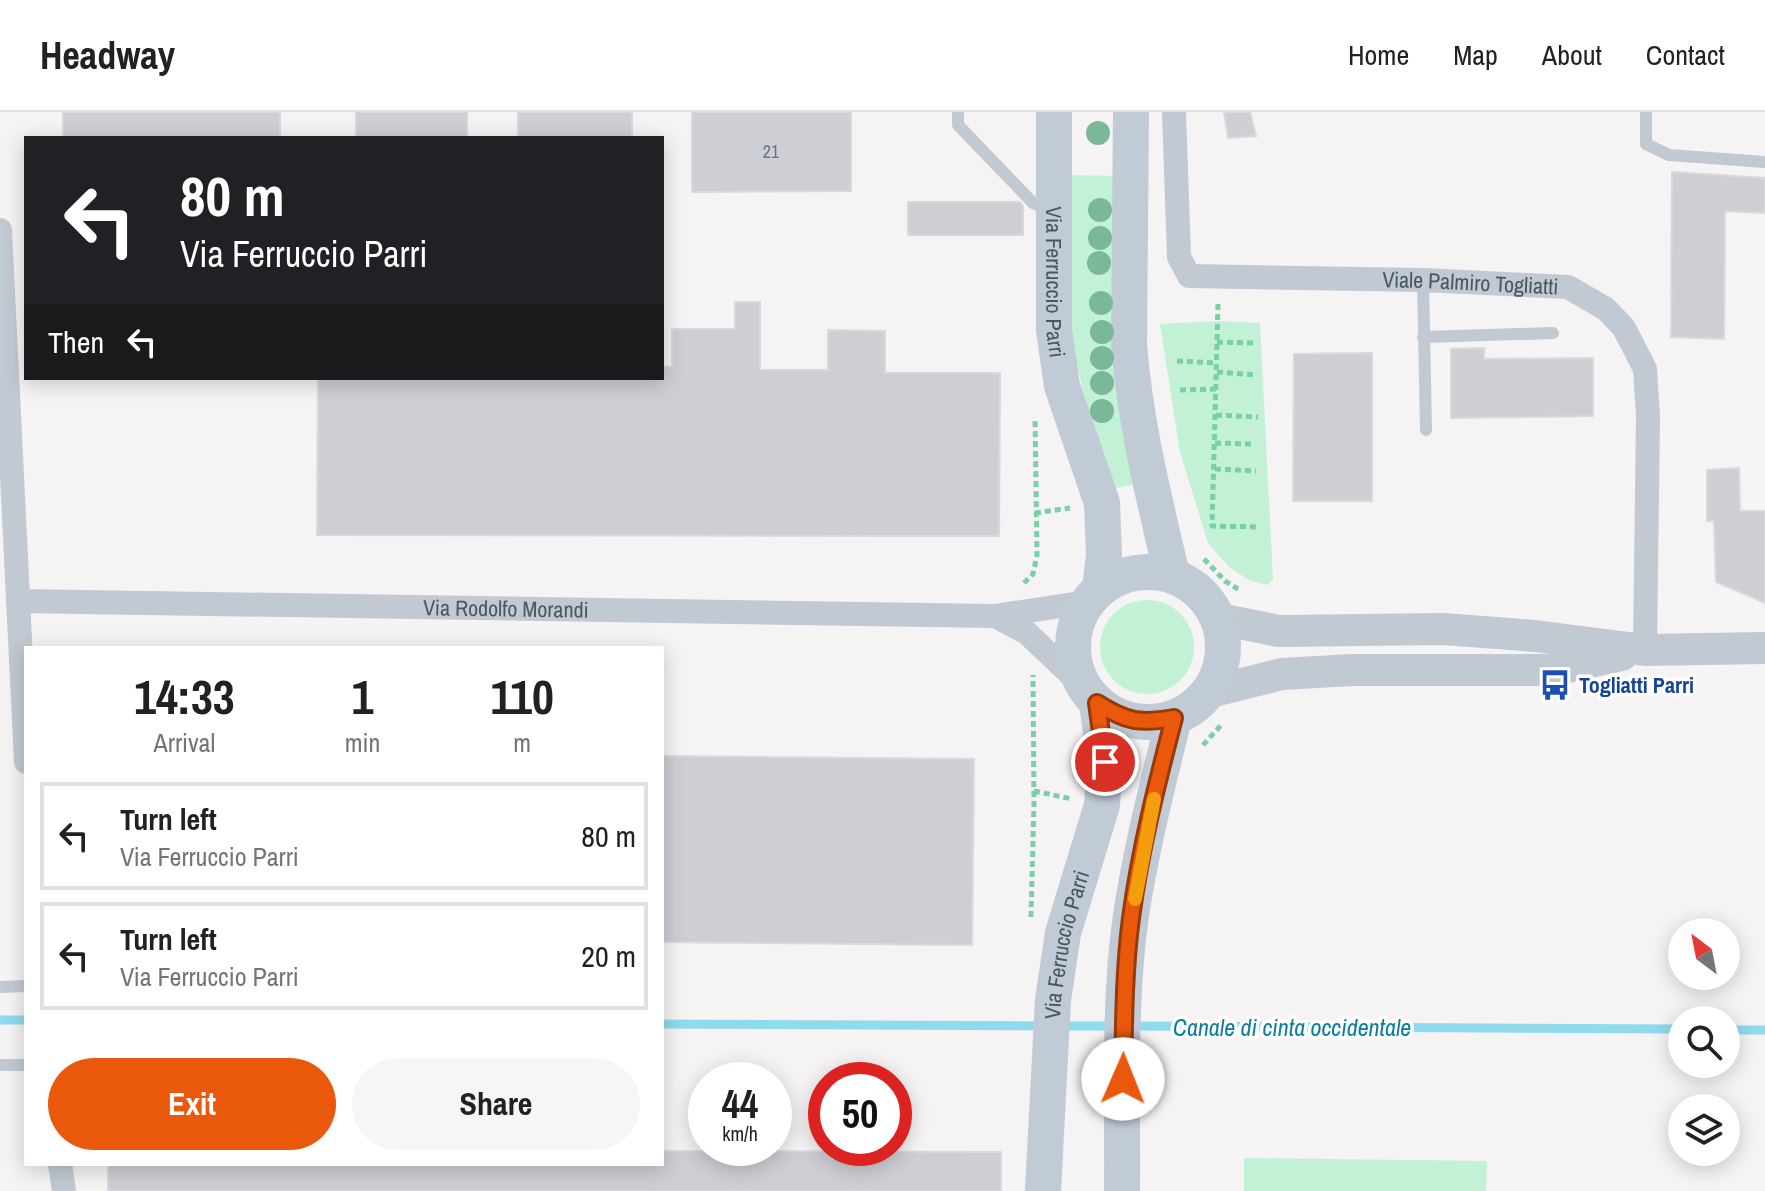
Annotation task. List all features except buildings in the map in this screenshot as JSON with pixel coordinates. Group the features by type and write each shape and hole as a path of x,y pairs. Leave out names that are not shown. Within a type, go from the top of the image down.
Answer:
{"main road":[{"name":"Via Ferruccio Parri","path":"1043,1191 1053,1000 1063,933 1102,805 1105,762 1090,694 1074,664 1072,640 1078,618 1094,595 1104,555 1102,503 1071,416 1054,330 1054,112"},
{"path":"1131,112 1129,344 1132,378 1139,434 1172,575"},
{"path":"1090,694 1118,717 1143,723 1174,718 1198,704 1220,705 1224,644 1219,619 1208,600 1192,584 1172,575 1147,571 1122,576 1094,595"},
{"path":"1122,1191 1124,985 1150,816 1174,718"}],"street":[{"name":"Viale Palmiro Togliatti","path":"1174,112 1179,257 1189,276 1423,280 1568,287 1606,309 1624,328 1645,369 1648,416 1645,650"},
{"path":"0,230 24,722"},
{"name":"Via Rodolfo Morandi","path":"18,601 995,616 1094,595"},
{"name":"Via Rodolfo Morandi","path":"995,616 1027,633 1090,694"},
{"path":"1219,619 1279,631 1444,629 1535,636 1645,650 1765,648"},
{"path":"1220,705 1282,674 1352,670 1555,670 1645,650"},
{"path":"60,1166 64,1191"}],"lane":[{"path":"958,112 958,125 968,136 1033,203 1054,214"},
{"path":"1646,112 1646,144 1669,155 1765,162"},
{"path":"1423,280 1426,430"},
{"path":"1423,337 1553,333"},
{"path":"0,987 24,986"},
{"path":"0,1065 24,1065"}],"path":[{"path":"1219,277 1212,526 1257,527"},
{"path":"1217,342 1255,343"},
{"path":"1177,361 1217,363"},
{"path":"1217,372 1257,375"},
{"path":"1180,390 1216,389"},
{"path":"1021,587 1033,574 1037,555 1035,403"},
{"path":"1216,415 1258,417"},
{"path":"1215,443 1254,444"},
{"path":"1215,469 1256,471"},
{"path":"1203,558 1225,581 1247,595"},
{"path":"1030,926 1034,802 1032,671"},
{"path":"1199,749 1217,727 1220,705"}],"green space":[{"path":"1069,175 1120,176 1136,484 1115,488 1088,408 1070,326"},
{"path":"1218,321 1260,323 1273,580 1267,585 1249,580 1229,567 1208,543 1180,452 1160,324"},
{"path":"1147,600 1165,603 1180,614 1191,629 1194,647 1191,665 1180,680 1165,691 1147,694 1129,691 1114,680 1103,665 1100,647 1103,629 1114,614 1129,603"},
{"path":"1244,1158 1487,1161 1486,1191 1244,1191"}],"waterway":[{"name":"Canale di cinta occidentale","path":"0,1020 24,1020"},
{"name":"Canale di cinta occidentale","path":"664,1024 1043,1026"},
{"name":"Canale di cinta occidentale","path":"1057,1026 1115,1026"},
{"name":"Canale di cinta occidentale","path":"1129,1026 1668,1029"},
{"name":"Canale di cinta occidentale","path":"1740,1030 1765,1030"}],"slow traffic":[{"path":"1135,899 1154,799"}],"place":[{"name":"Togliatti Parri","path":"1555,685"}],"route":[{"path":"1105,762 1097,703 1118,717 1143,723 1174,718 1150,816 1131,915 1124,985 1123,1079"}]}
